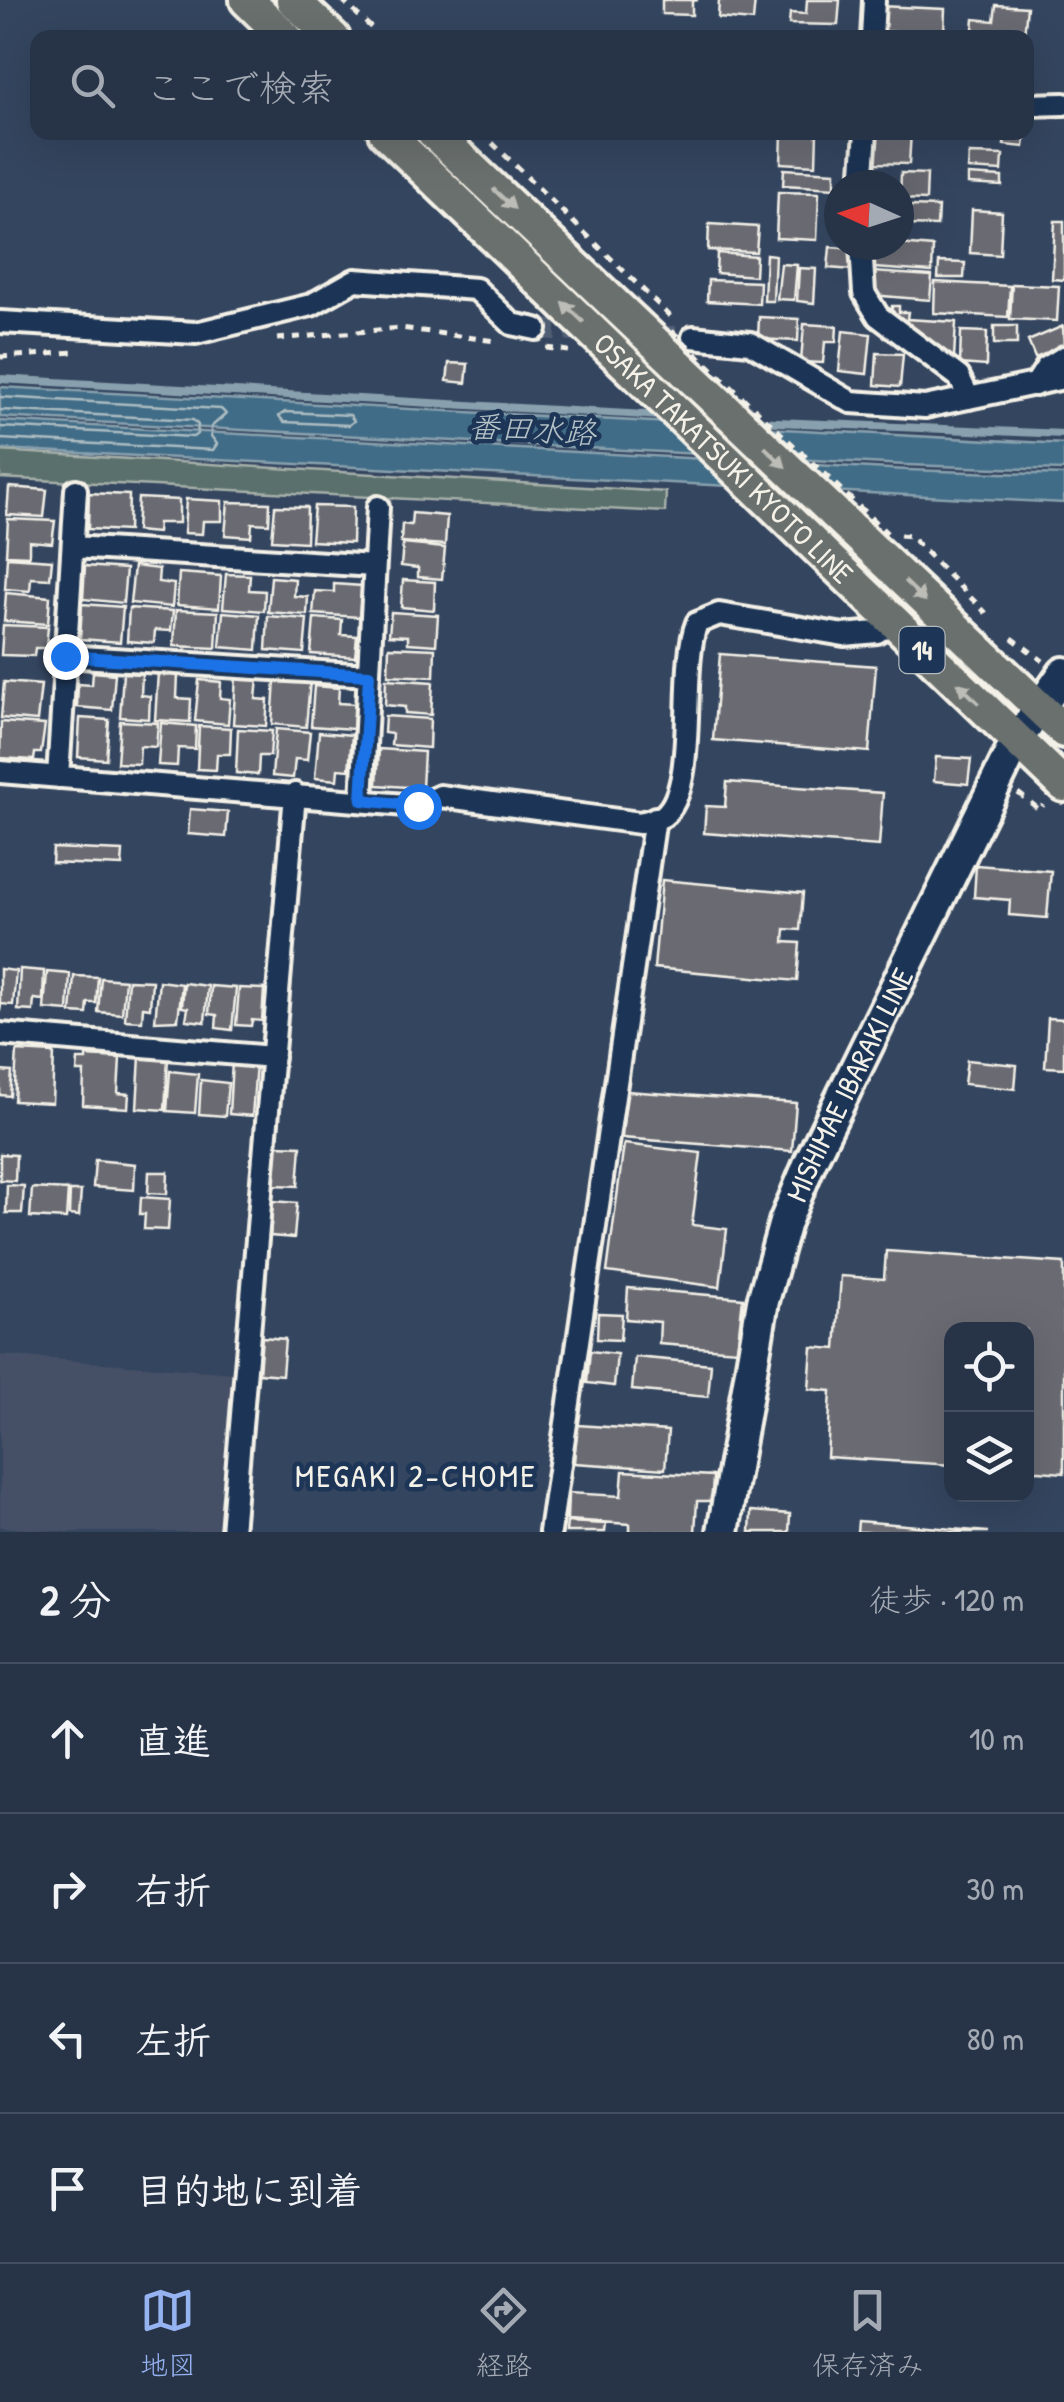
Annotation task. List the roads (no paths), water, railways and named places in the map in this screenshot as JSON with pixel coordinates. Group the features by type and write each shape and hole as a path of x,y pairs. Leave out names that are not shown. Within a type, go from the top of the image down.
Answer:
{"main road":[{"path":"247,0 278,30"},
{"path":"293,0 325,30"},
{"name":"OSAKA TAKATSUKI KYOTO LINE","path":"393,140 1064,785"},
{"name":"OSAKA TAKATSUKI KYOTO LINE","path":"441,140 1052,720"},
{"name":"MISHIMAE IBARAKI LINE","path":"724,1532 763,1301 785,1222 810,1162 1017,740 1052,720 1055,669"}],"street":[{"path":"872,30 874,0"},
{"path":"1034,105 1064,104"},
{"path":"863,170 865,140"},
{"path":"862,260 864,292 878,316 959,376 968,398"},
{"path":"0,322 196,333 311,305 356,280 476,290 512,324 540,338"},
{"path":"692,337 750,343 851,402 926,407 1064,378"},
{"path":"1035,384 1046,368 1064,358"},
{"path":"58,776 76,490"},
{"path":"362,800 378,507"},
{"path":"73,548 374,566"},
{"path":"0,772 418,806 440,796 640,823 663,816 679,793 684,764 689,642 697,623 719,614 844,634 877,632 893,622"},
{"path":"65,656 369,675"},
{"path":"232,1532 295,794"},
{"path":"550,1532 655,818"},
{"path":"0,1034 273,1057"}],"water":[{"name":"番田水路","path":"0,387 1064,444 1064,470 0,417"},
{"path":"0,421 1064,475 1064,503 0,449"}],"waterway":[{"name":"番田水路","path":"0,379 664,416"},
{"path":"753,421 1064,434"}],"tunnel":[{"path":"536,329 693,337"}],"district":[{"name":"MEGAKI 2-CHOME","path":"416,1475"}]}
